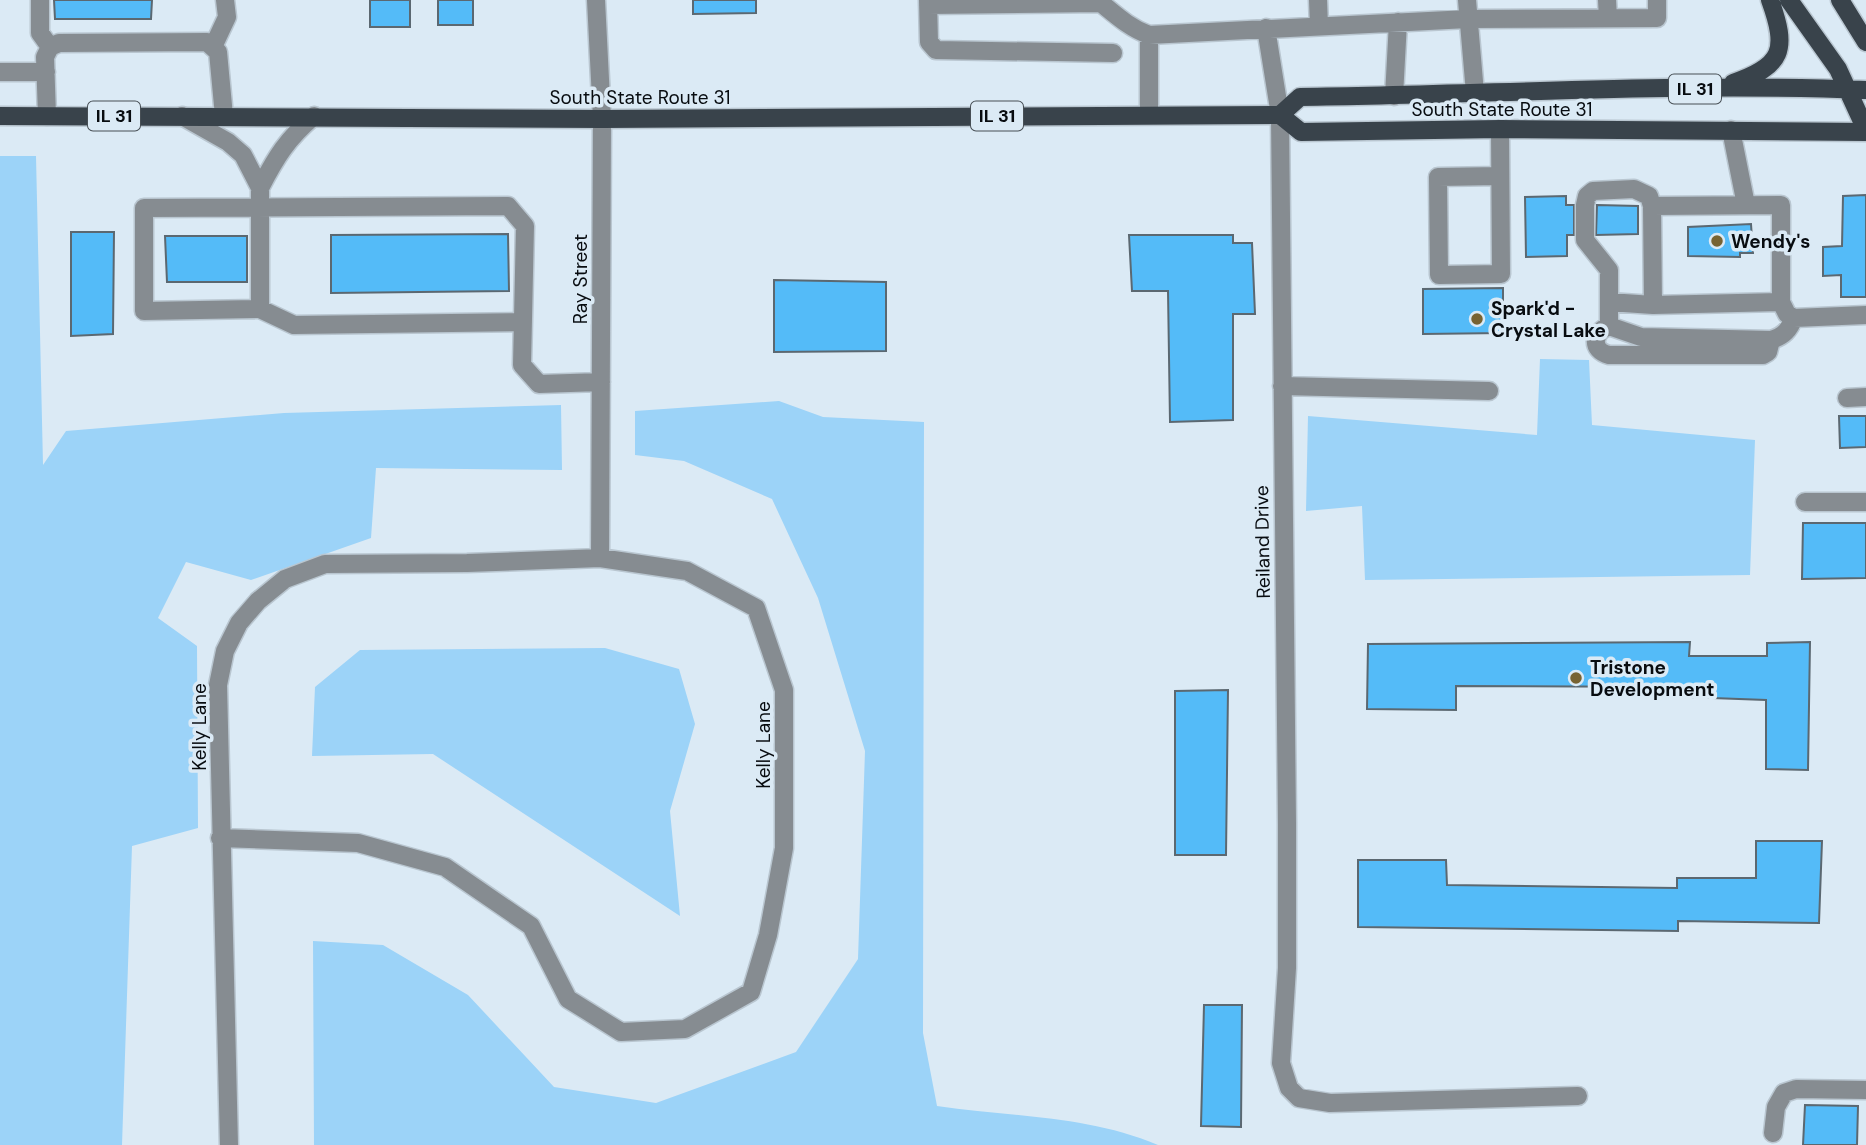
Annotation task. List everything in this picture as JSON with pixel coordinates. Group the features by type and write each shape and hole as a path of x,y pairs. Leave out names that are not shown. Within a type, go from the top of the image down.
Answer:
{"main road":[{"path":"1704,89 1753,76 1770,67 1779,55 1779,28 1770,0"},
{"path":"1789,0 1838,69 1857,89 1866,131"},
{"path":"1840,0 1866,42"},
{"name":"South State Route 31","path":"1280,115 1300,97 1704,89"},
{"name":"IL 31","path":"1704,89 1857,89"},
{"name":"South State Route 31","path":"0,116 602,119 1280,115 1301,132 1500,129 1731,131"},
{"name":"IL 31","path":"1731,131 1866,131"}],"street":[{"path":"40,0 40,33 50,47"},
{"path":"213,47 227,17 225,0"},
{"name":"Ray Street","path":"596,0 602,119 600,558"},
{"path":"1318,0 1318,26"},
{"path":"1467,0 1475,93"},
{"path":"1608,0 1608,18"},
{"path":"1113,53 936,50 929,42 928,2 1101,2 1134,29 1149,35 1468,19 1657,18 1657,0"},
{"path":"1394,96 1398,22"},
{"name":"Reiland Drive","path":"1266,29 1280,115 1287,968 1281,1063 1290,1088 1299,1098 1330,1103 1578,1097"},
{"path":"1149,35 1149,115"},
{"path":"47,116 45,57 50,47 59,43 207,43 218,52 225,116"},
{"path":"0,72 46,72"},
{"path":"182,116 228,142 243,155 260,188 260,309"},
{"path":"260,188 277,155 291,136 314,116"},
{"path":"1499,176 1438,177 1439,275 1501,274 1500,129"},
{"path":"1731,131 1746,205"},
{"path":"1609,326 1609,270 1585,240 1584,205 1587,196 1593,191 1634,189 1649,196 1652,206 1653,305"},
{"path":"1652,206 1781,205 1781,302 1787,314 1794,318 1866,315"},
{"path":"523,322 294,325 260,309 144,311 144,208 508,206 525,226 523,322 522,365 539,384 601,382"},
{"path":"1609,302 1653,305 1781,302"},
{"path":"1771,340 1768,352 1762,355 1609,355 1601,353 1594,339 1598,332 1609,326 1641,337 1771,340 1789,330 1794,318"},
{"path":"1282,386 1489,391"},
{"path":"1847,398 1866,397"},
{"path":"1805,502 1866,502"},
{"name":"Kelly Lane","path":"220,838 358,843 445,867 531,926 568,999 621,1032 685,1029 751,992 768,935 784,848 784,690 756,608 687,571 600,558 325,564 285,579 258,601 239,623 225,651 218,685 220,838 229,1145"},
{"path":"1773,1133 1776,1107 1784,1093 1796,1089 1866,1090"}],"shaded area":[{"path":"0,156 36,156 43,465 66,431 284,413 561,405 562,470 376,468 371,538 251,580 186,562 158,618 197,646 198,828 132,846 122,1145 0,1145"},
{"path":"1540,359 1589,360 1592,425 1755,440 1750,575 1365,580 1362,506 1306,511 1308,416 1537,435"},
{"path":"779,401 823,417 924,422 923,1033 937,1106 1076,1122 1131,1135 1158,1145 314,1145 313,941 383,945 468,995 554,1087 656,1103 796,1052 858,959 865,751 818,598 772,499 684,461 635,455 635,411"},
{"path":"605,648 679,669 695,724 670,811 680,916 433,754 312,756 315,687 360,650"}],"building":[{"path":"54,0 152,0 151,19 55,19"},
{"path":"370,0 410,0 410,27 370,27"},
{"path":"438,0 473,0 473,25 438,25"},
{"path":"693,0 756,0 756,13 693,14"},
{"path":"1866,195 1866,297 1841,297 1841,275 1823,276 1823,247 1842,246 1843,196"},
{"path":"1566,196 1566,205 1574,205 1574,235 1567,235 1567,256 1526,257 1525,197"},
{"path":"1597,205 1638,206 1638,234 1596,235"},
{"path":"1751,224 1753,253 1740,253 1740,257 1688,256 1688,227"},
{"path":"71,232 114,232 113,334 71,336"},
{"path":"508,234 509,291 331,293 331,235"},
{"path":"1129,235 1233,235 1233,243 1252,243 1255,314 1233,314 1233,420 1170,422 1168,291 1132,291"},
{"path":"165,236 247,236 247,282 167,282"},
{"path":"774,280 886,282 886,351 774,352"},
{"path":"1503,288 1503,333 1423,334 1423,289"},
{"path":"1839,416 1866,416 1866,447 1840,448"},
{"path":"1803,523 1866,523 1866,578 1802,579"},
{"path":"1690,642 1689,656 1767,656 1767,643 1810,642 1808,770 1766,769 1766,700 1685,697 1685,687 1456,686 1456,710 1367,709 1368,644"},
{"path":"1228,690 1226,855 1175,855 1175,691"},
{"path":"1756,841 1822,841 1819,923 1678,921 1678,931 1358,927 1358,860 1446,860 1447,885 1677,888 1677,878 1756,878"},
{"path":"1204,1005 1242,1005 1241,1127 1201,1126"},
{"path":"1805,1105 1858,1106 1857,1145 1803,1145"}],"place":[{"name":"Wendy's","path":"1717,241"},
{"name":"Spark'd - Crystal Lake","path":"1477,319"},
{"name":"Tristone Development","path":"1576,678"}]}
